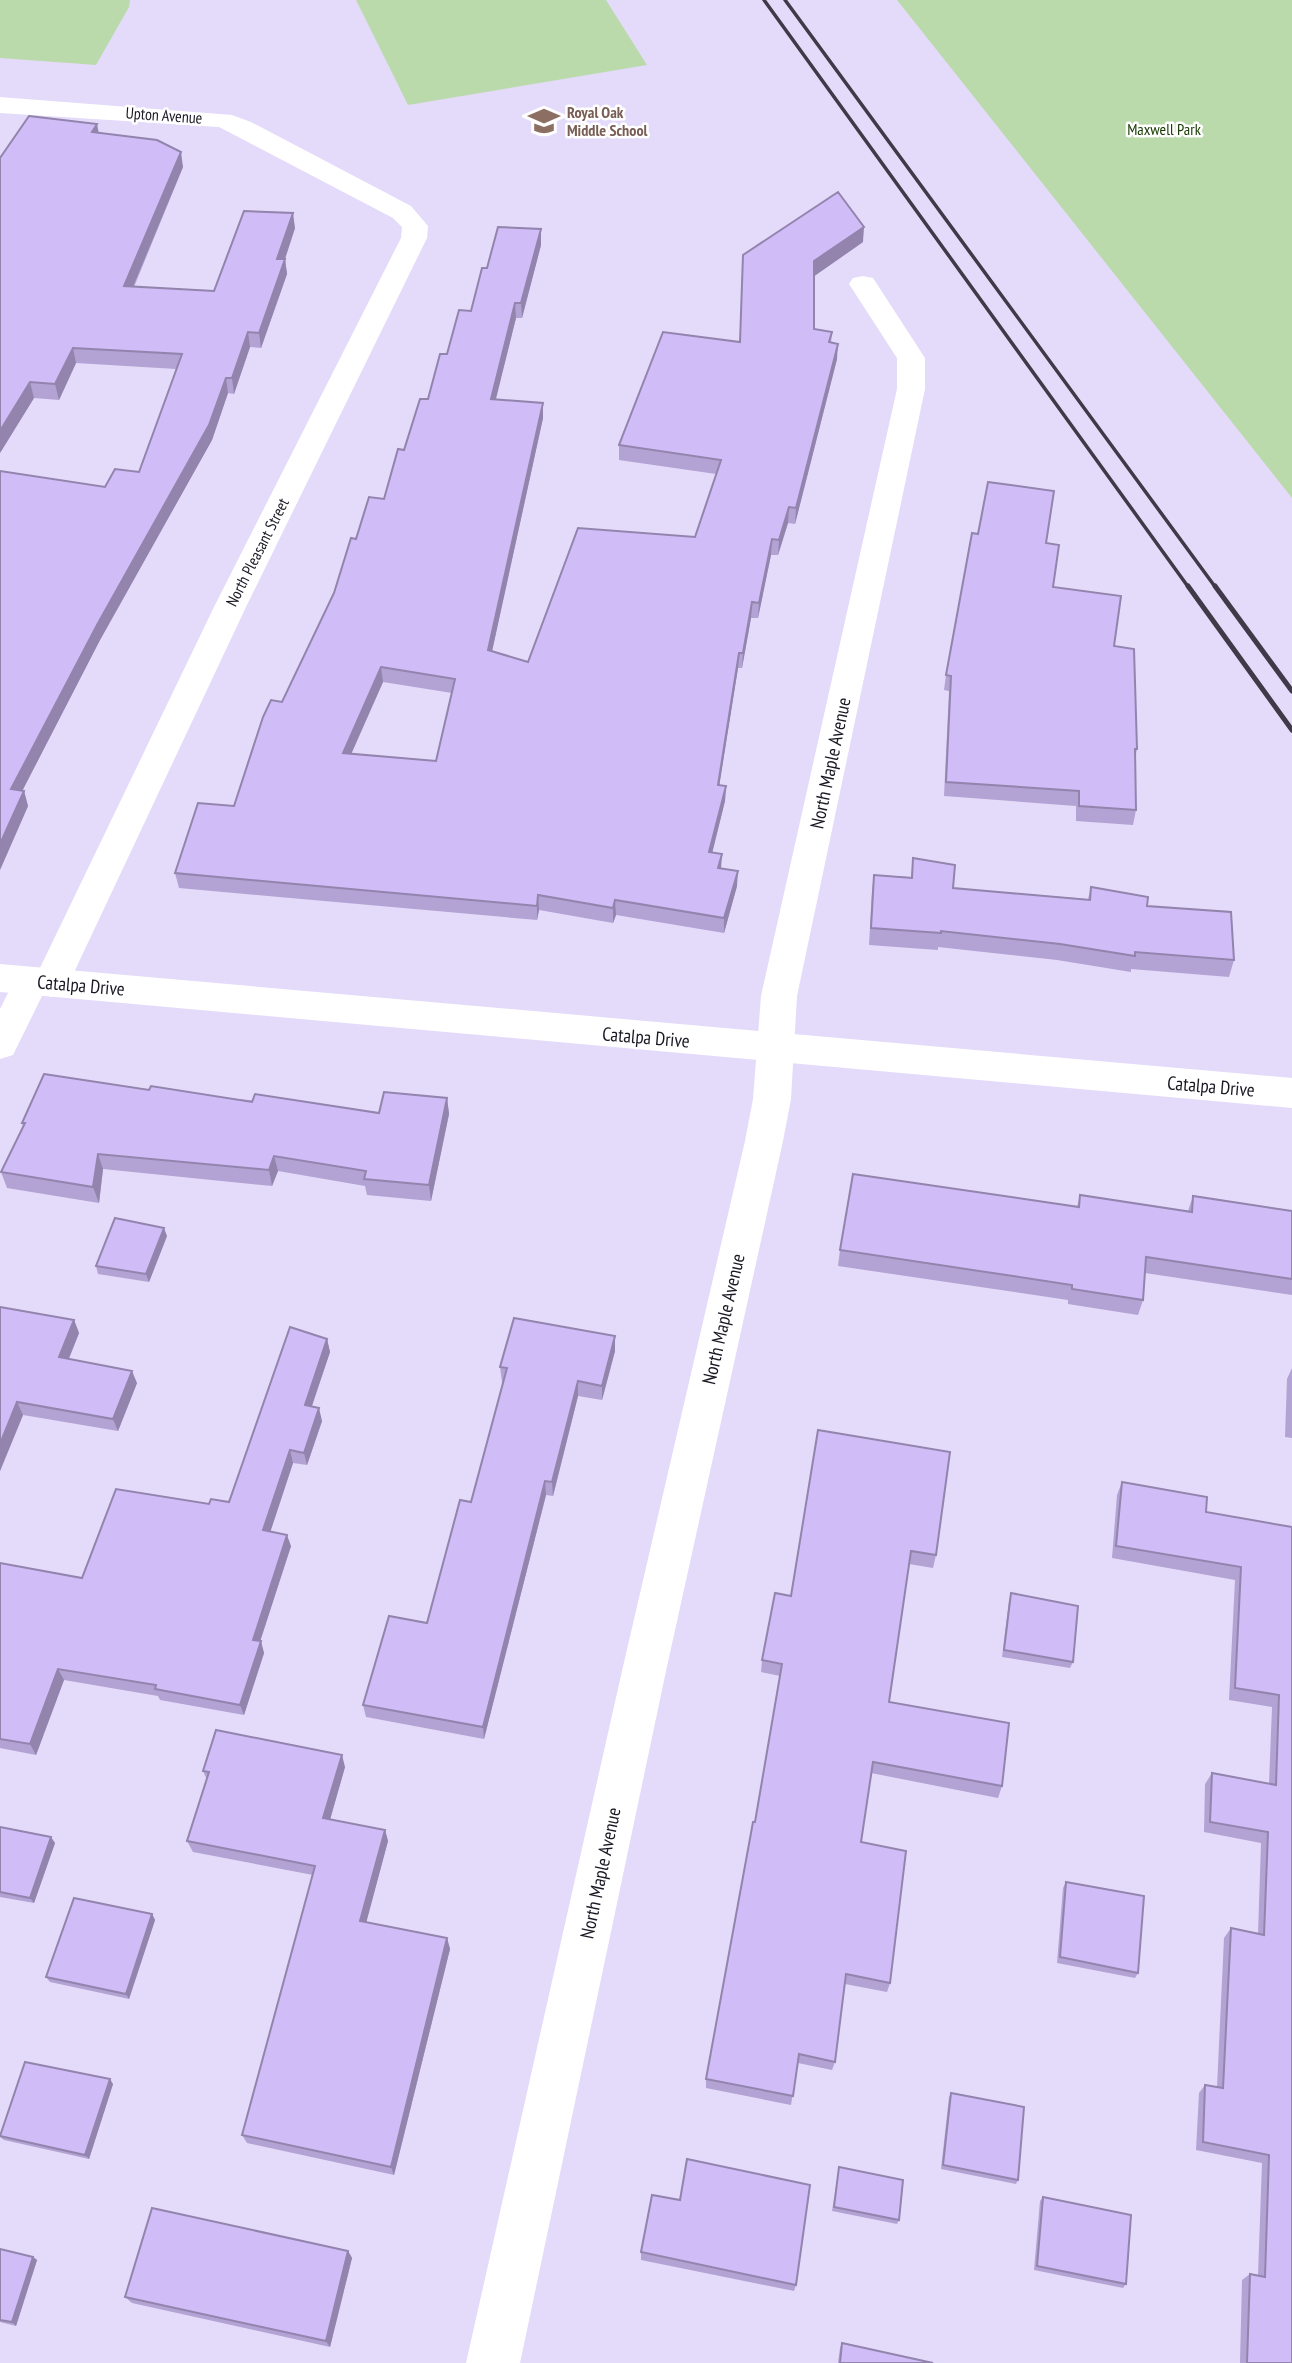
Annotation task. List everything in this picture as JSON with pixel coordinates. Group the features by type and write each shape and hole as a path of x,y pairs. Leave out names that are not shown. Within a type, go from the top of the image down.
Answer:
{"street":[{"name":"Upton Avenue","path":"0,105 223,120 242,127 318,167"},
{"name":"North Pleasant Street","path":"0,1045 28,981 230,607 414,237 415,226 402,212 318,167"},
{"name":"North Maple Avenue","path":"493,2363 644,1671 764,1141 772,1099 779,996 911,389 911,358 863,284"},
{"name":"Catalpa Drive","path":"28,981 1292,1093"}],"green space":[{"path":"0,0 130,0 129,7 96,65 0,58"},
{"path":"356,0 606,0 647,65 408,105"},
{"name":"Maxwell Park","path":"897,0 1292,0 1292,498"}],"building":[{"path":"29,116 97,124 92,132 157,140 181,152 124,286 214,291 244,211 293,213 277,259 285,259 259,333 248,332 232,378 226,378 209,425 97,625 11,789 24,791 0,844 0,471 105,487 115,469 139,472 182,354 73,348 55,384 30,382 0,431 0,158"},
{"path":"838,192 864,227 814,261 814,329 832,332 829,342 838,344 796,508 789,507 779,540 772,539 759,603 752,602 743,653 739,653 718,785 726,786 709,852 722,854 718,868 738,871 724,918 615,900 613,908 538,895 537,906 175,873 198,803 234,806 263,717 271,700 282,702 334,593 351,538 356,539 369,497 384,499 398,449 404,450 420,399 428,399 440,354 447,354 459,310 471,311 482,268 487,268 498,227 541,229 521,303 515,303 491,399 543,403 488,650 528,662 578,528 695,537 721,460 619,445 663,332 740,342 743,255","holes":["381,667 455,679 436,761 343,753"]},
{"path":"988,482 1054,491 1046,543 1059,545 1053,587 1121,596 1114,646 1134,649 1136,810 1079,806 1079,791 946,782 951,676 946,675 972,533 978,534"},
{"path":"913,858 955,865 953,888 1090,900 1091,887 1148,897 1147,906 1231,912 1234,960 1135,952 1135,956 1060,944 941,931 871,928 874,875 912,878"},
{"path":"44,1074 149,1090 151,1086 252,1102 255,1094 379,1113 384,1092 447,1098 429,1185 364,1179 366,1171 274,1156 269,1170 98,1154 93,1187 1,1172 25,1123 22,1123"},
{"path":"853,1174 1079,1207 1080,1195 1192,1212 1193,1196 1292,1211 1292,1279 1146,1257 1143,1300 1072,1289 1072,1285 840,1250"},
{"path":"115,1218 164,1228 146,1274 96,1266"},
{"path":"0,1307 74,1320 59,1357 132,1371 113,1419 17,1402 0,1444"},
{"path":"514,1318 615,1336 602,1386 578,1381 552,1482 545,1481 483,1727 363,1705 389,1616 427,1623 460,1500 471,1502 507,1368 500,1367"},
{"path":"290,1327 327,1339 305,1405 319,1408 304,1453 290,1450 263,1530 287,1535 253,1640 261,1641 240,1705 155,1689 156,1685 58,1669 30,1744 0,1739 0,1563 82,1578 116,1489 209,1504 211,1499 229,1502"},
{"path":"818,1430 950,1452 936,1555 911,1551 889,1702 1009,1723 1002,1786 873,1762 861,1842 906,1851 890,1983 846,1974 835,2062 799,2054 793,2096 706,2079 782,1664 762,1660 775,1593 791,1596"},
{"path":"1122,1482 1207,1497 1206,1512 1292,1527 1292,2363 1247,2363 1250,2274 1265,2277 1269,2155 1203,2142 1205,2085 1223,2088 1231,1928 1264,1935 1268,1832 1210,1822 1212,1773 1276,1785 1279,1695 1235,1688 1241,1567 1116,1546"},
{"path":"1011,1593 1078,1606 1073,1662 1004,1650"},
{"path":"216,1730 342,1755 323,1818 385,1830 360,1921 447,1938 391,2167 242,2135 315,1866 187,1841 209,1772 203,1771"},
{"path":"0,1827 51,1837 30,1898 0,1892"},
{"path":"1066,1882 1144,1896 1138,1973 1060,1957"},
{"path":"74,1898 152,1914 126,1994 46,1977"},
{"path":"25,2062 110,2079 85,2155 0,2136"},
{"path":"951,2093 1024,2107 1018,2180 943,2165"},
{"path":"687,2159 810,2185 796,2285 641,2252 652,2195 680,2200"},
{"path":"839,2167 903,2180 899,2220 834,2207"},
{"path":"1043,2197 1131,2215 1126,2284 1037,2266"},
{"path":"152,2208 348,2251 326,2341 125,2297"},
{"path":"0,2249 33,2257 12,2322 0,2320"},
{"path":"842,2343 933,2363 840,2363"}],"railway":[{"path":"764,0 1189,588"},
{"path":"785,0 1216,588"},
{"path":"1188,586 1292,730"},
{"path":"1215,586 1292,691"}],"place":[{"name":"Royal Oak Middle School","path":"544,121"}]}
